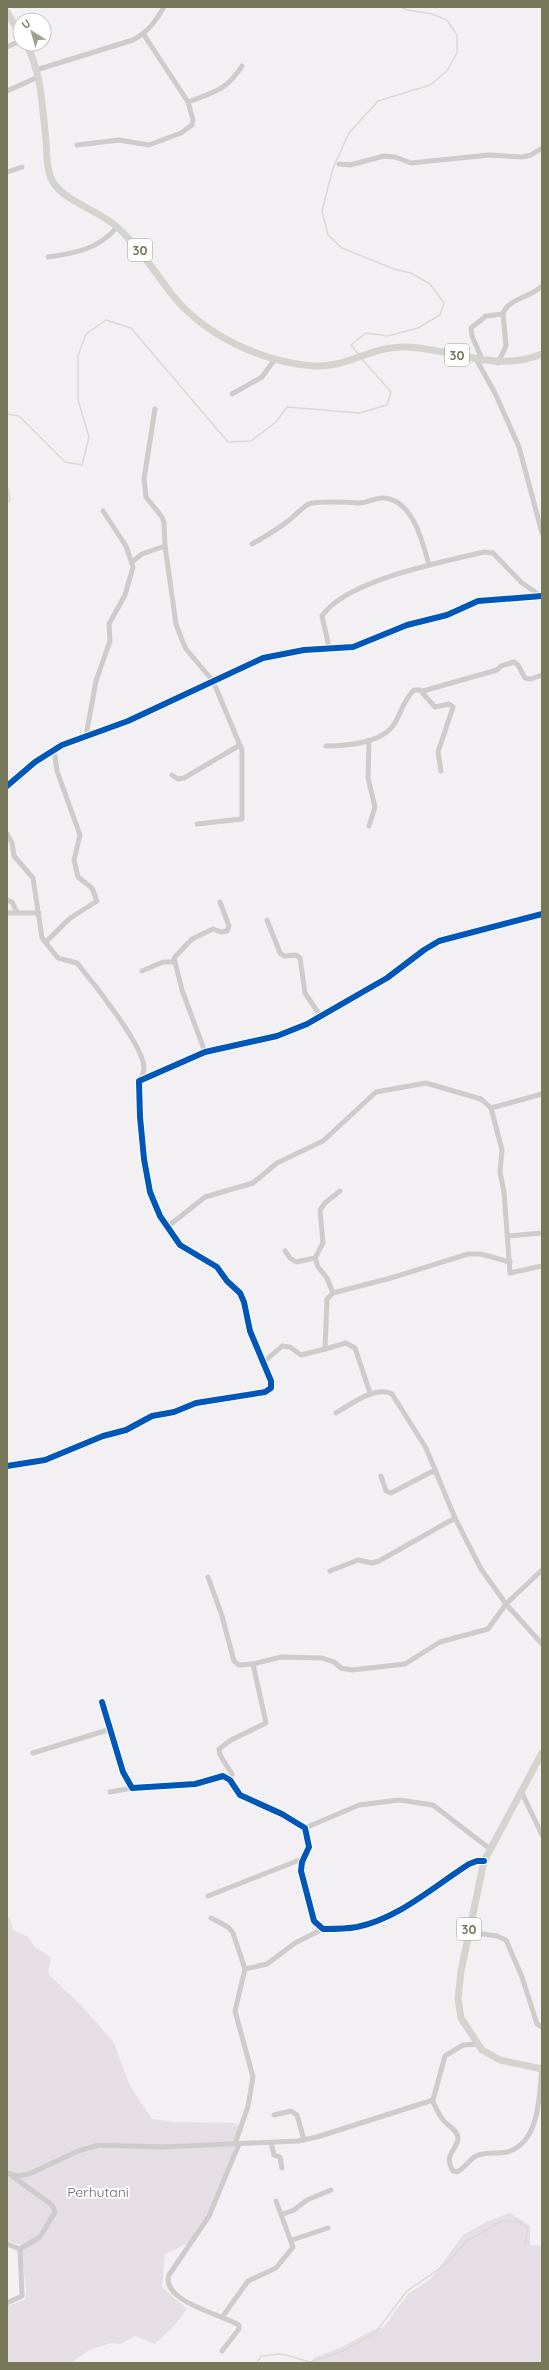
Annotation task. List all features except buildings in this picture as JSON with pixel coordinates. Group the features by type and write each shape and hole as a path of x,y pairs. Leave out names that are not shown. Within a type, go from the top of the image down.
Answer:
{"highway":[{"name":"30","path":"29,52 37,73 48,167 54,183 70,196 103,215 118,227 137,246 183,307 230,341 275,359 325,367 349,361 389,347 407,347 498,363 523,361 542,354"},
{"name":"30","path":"542,1753 520,1791 484,1861 469,1932 458,1999 461,2018 477,2044 487,2054 500,2060 542,2069"}],"street":[{"path":"7,91 37,73 119,46 144,35 152,26 164,7"},
{"path":"77,145 119,140 149,145 157,144 192,125 193,120 188,102 144,35"},
{"path":"188,102 226,87 242,66"},
{"path":"339,164 350,165 384,156 395,157 411,163 489,155 522,157 531,155 542,148"},
{"path":"7,172 22,167"},
{"path":"48,257 84,250 102,243 118,227"},
{"path":"498,363 506,346 503,314 509,305 534,294 542,286"},
{"path":"503,314 486,316 472,328 472,336 480,360 519,447 542,533"},
{"path":"232,394 262,377 275,359"},
{"path":"155,409 144,479 146,497 164,519 165,546 176,624 186,649 213,681 240,745 242,756 242,819 198,824"},
{"path":"252,544 286,523 310,503 350,501 362,503 379,498 387,498 396,502 413,521 421,534 429,565"},
{"path":"86,736 96,681 110,641 108,624 125,595 132,574 133,561 126,546 104,511"},
{"path":"133,561 142,554 165,546"},
{"path":"329,648 322,616 338,600 393,576 429,565 484,552 493,553 522,583 541,596"},
{"path":"7,785 54,749 128,721 268,656 360,645 408,625 447,615 478,601 541,596"},
{"path":"326,746 357,744 369,740 392,727 412,692 417,689 423,691 497,670 501,666 514,662 518,665 525,678 531,679 542,675"},
{"path":"423,691 435,707 450,704 453,707 438,752 441,771"},
{"path":"369,740 368,778 375,807 369,826"},
{"path":"172,775 178,779 184,778 240,745"},
{"path":"46,942 69,919 97,901 92,888 78,877 74,860 80,835 57,772 54,749"},
{"path":"7,834 12,843 14,856 26,868 33,878 41,935 58,958 77,963 122,1024 143,1063 144,1071 139,1081 140,1117 148,1182 154,1203 166,1228 185,1249 217,1267 227,1281 240,1293 244,1302 250,1331 264,1362 272,1385 265,1392 204,1401 174,1412 156,1414 126,1430 103,1436 45,1460 7,1466"},
{"path":"7,900 12,902 17,912"},
{"path":"205,1052 182,990 174,962 174,956 182,951 186,943 213,929 221,932 228,931 228,926 220,902"},
{"path":"7,913 39,913"},
{"path":"139,1081 205,1052 277,1036 321,1017 387,978 424,950 439,941 542,914"},
{"path":"267,920 280,953 284,956 296,955 300,958 305,992 321,1017"},
{"path":"142,971 163,962 174,962"},
{"path":"166,1228 205,1197 253,1183 277,1163 323,1141 376,1092 426,1083 481,1098 491,1108 501,1145 500,1172 511,1274 542,1266"},
{"path":"491,1108 542,1094"},
{"path":"333,1293 327,1278 318,1267 315,1258 323,1243 320,1210 325,1203 340,1191"},
{"path":"508,1236 542,1232"},
{"path":"285,1251 290,1258 296,1262 315,1258"},
{"path":"325,1349 328,1300 333,1293 391,1278 468,1254 480,1254 510,1262"},
{"path":"264,1362 282,1346 290,1347 301,1355 346,1343 355,1348 370,1394"},
{"path":"336,1413 370,1394 388,1392 392,1394 422,1442 455,1518 482,1569 506,1604 542,1644"},
{"path":"381,1476 386,1491 391,1493 431,1472 436,1472"},
{"path":"330,1571 358,1560 372,1563 379,1561 455,1518"},
{"path":"208,1577 222,1616 234,1661 239,1664 253,1664 282,1657 322,1658 346,1670 398,1666 411,1661 440,1642 485,1630 506,1604 542,1570"},
{"path":"230,1780 232,1774 220,1754 219,1749 231,1740 266,1723 253,1664"},
{"path":"102,1702 123,1772 132,1788"},
{"path":"33,1753 111,1729"},
{"path":"110,1792 132,1788 195,1784 219,1776 226,1776 240,1795 282,1814 305,1828 309,1847 302,1859 302,1871 314,1921 323,1929"},
{"path":"520,1791 542,1835"},
{"path":"305,1828 359,1805 399,1800 433,1805 490,1849"},
{"path":"208,1896 302,1859"},
{"path":"245,1969 268,1964 295,1942 323,1929 357,1927 402,1909 468,1864 477,1861 484,1861"},
{"path":"211,1918 228,1927 233,1933 245,1969 235,2011 253,2077 248,2106 237,2144 209,2216 169,2275 167,2282 169,2288 191,2304 223,2316 238,2324 240,2327 222,2351"},
{"path":"469,1932 497,1936 506,1940 522,1977 537,2024 542,2027"},
{"path":"9,2174 18,2176 29,2174 78,2150 99,2145 128,2147 271,2143 304,2140 432,2100 436,2097 445,2056 463,2045 477,2044"},
{"path":"432,2100 440,2116 457,2134 458,2139 450,2155 449,2162 453,2171 458,2172 477,2156 509,2151 526,2138 533,2128 537,2118 542,2069"},
{"path":"274,2115 291,2111 297,2115 304,2140"},
{"path":"271,2143 274,2154 280,2157 282,2168"},
{"path":"9,2174 52,2205 55,2210 40,2237 20,2249"},
{"path":"281,2215 294,2210 307,2200 332,2190"},
{"path":"223,2316 248,2281 278,2266 293,2247 292,2240 276,2201"},
{"path":"292,2240 328,2228"},
{"path":"7,2244 20,2249"},
{"path":"7,2303 20,2298 23,2291 20,2249"}],"green space":[{"name":"Perhutani","path":"7,1916 10,1918 13,1930 28,1937 35,1947 51,1958 48,1971 49,1975 81,2005 114,2043 129,2084 152,2119 173,2122 235,2123 239,2126 232,2156 211,2207 188,2243 165,2254 162,2287 187,2309 174,2326 155,2344 135,2336 120,2344 111,2343 89,2350 71,2363 7,2363 7,2306 25,2300 26,2291 21,2245 7,2241"},
{"path":"510,2213 530,2226 530,2245 542,2246 542,2363 312,2363 313,2358 342,2347 371,2331 384,2327 408,2294 431,2279 463,2235 488,2221"}],"waterway":[{"path":"359,355 351,345 366,333 388,336 418,328 440,315 444,303 430,284 411,273 394,269 342,248 328,235 322,211 333,168 349,133 378,101 430,85 447,71 457,53 457,35 447,20 432,14 407,10 401,7"},
{"path":"7,414 19,416 65,462 82,465 89,437 78,400 78,356 86,334 106,320 131,328 228,442 251,441 276,422 287,407 359,413 387,405 391,392 361,358"},
{"path":"7,485 10,501 7,502"},
{"path":"257,2363 261,2356 282,2354 310,2362 341,2352 375,2333 407,2291 446,2264 467,2241 502,2221 517,2221 528,2227 525,2246"}],"cycle path":[{"path":"7,786 35,762 62,745 128,721 263,658 304,650 353,647 407,625 447,615 478,601 542,596"},
{"path":"7,1466 45,1460 103,1436 126,1430 152,1416 174,1412 196,1403 265,1392 271,1388 271,1381 250,1331 244,1302 240,1293 227,1281 217,1267 180,1245 160,1216 150,1192 144,1159 140,1117 139,1081 205,1052 277,1036 307,1024 387,978 424,950 439,941 542,914"},
{"path":"102,1702 123,1772 132,1788 195,1784 223,1776 230,1780 240,1795 282,1814 305,1828 309,1847 302,1862 301,1871 314,1921 323,1929 344,1929 357,1927 387,1917 415,1901 469,1864 477,1861 484,1861"}]}
